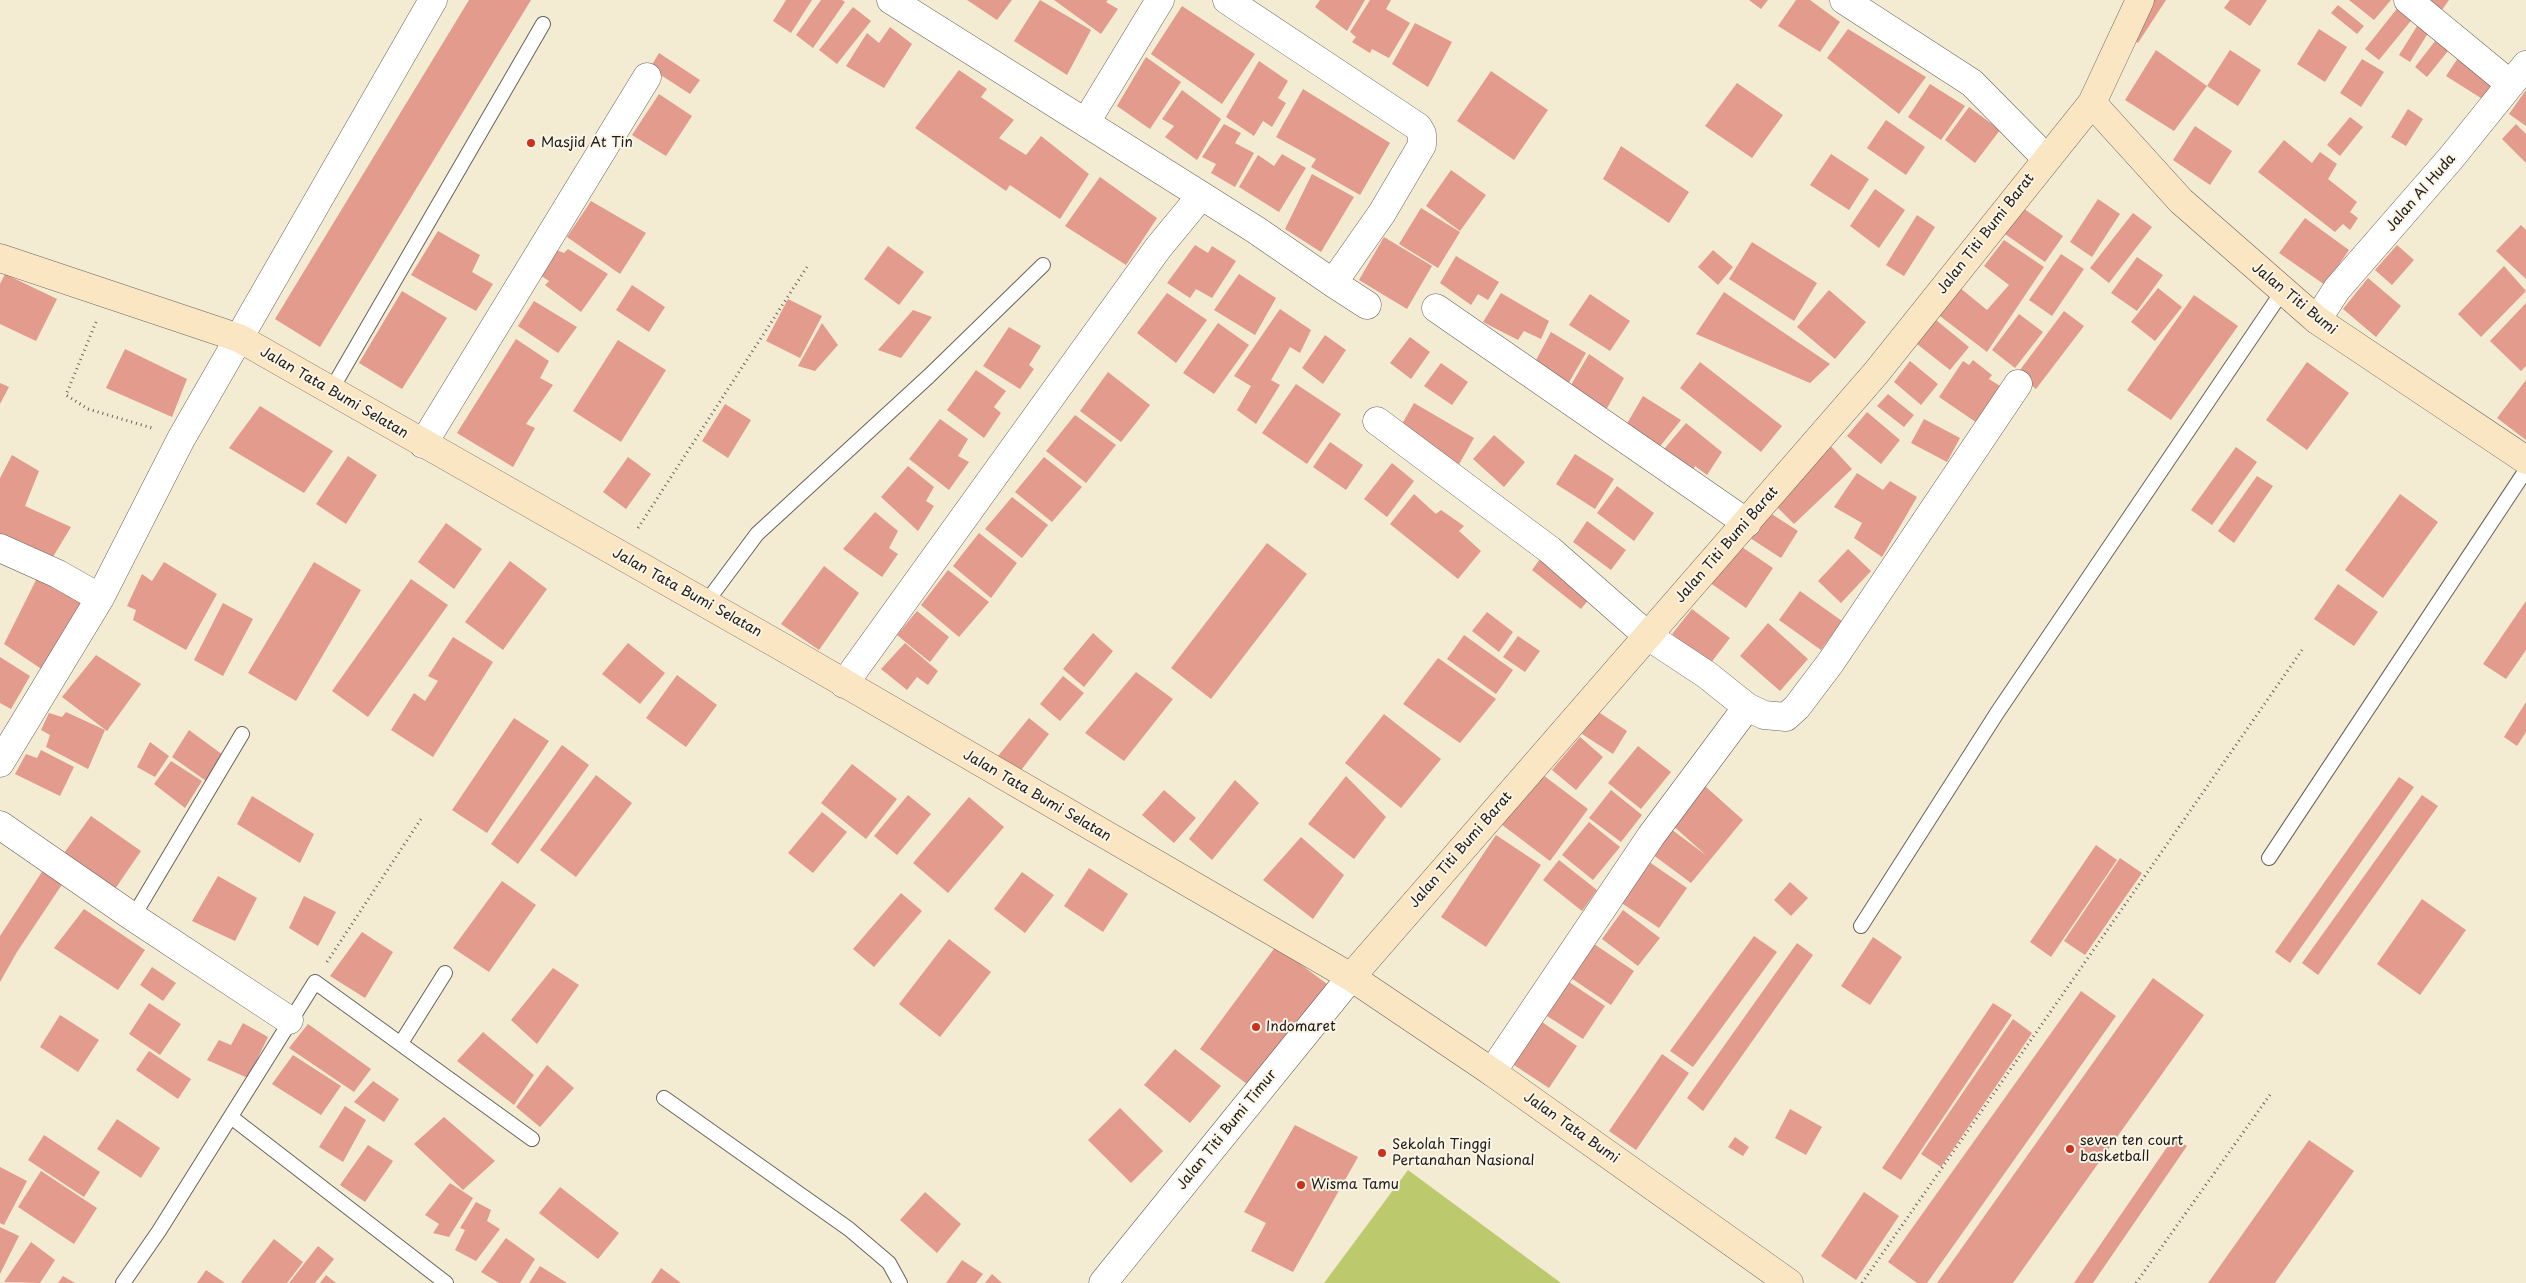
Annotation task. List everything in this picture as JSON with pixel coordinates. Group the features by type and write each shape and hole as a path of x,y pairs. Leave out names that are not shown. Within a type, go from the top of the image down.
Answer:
{"street":[{"path":"0,763 100,598 180,439 433,0"},
{"path":"892,0 1086,122 1200,197 1256,230 1367,305"},
{"path":"1086,122 1160,0"},
{"path":"1227,0 1418,127 1422,134 1422,145 1382,213 1333,283"},
{"path":"1844,0 1972,83 2046,158"},
{"name":"Jalan Titi Bumi Barat","path":"1351,977 1876,373 2046,158 2092,103 2140,0"},
{"path":"2408,0 2518,74"},
{"name":"Jalan Al Huda","path":"2317,320 2338,290 2452,158 2518,74"},
{"path":"422,444 647,77"},
{"name":"Jalan Titi Bumi","path":"2092,103 2181,201 2282,292 2317,320 2526,460"},
{"path":"844,684 1158,248 1200,197"},
{"name":"Jalan Tata Bumi Selatan","path":"0,258 239,338 330,392 705,604 1351,977"},
{"path":"1436,308 1747,523"},
{"path":"1377,421 1550,550 1648,636 1707,675 1747,707 1764,715 1786,717 1798,707 2018,384"},
{"path":"0,548 58,574 100,598"},
{"path":"1492,1072 1651,836 1747,707"},
{"path":"0,825 133,917 289,1020"},
{"name":"Jalan Tata Bumi","path":"1351,977 1492,1072 1789,1283"},
{"name":"Jalan Titi Bumi Timur","path":"1103,1283 1351,977"}],"lane":[{"path":"330,392 543,24"},
{"path":"705,604 757,534 922,383 1042,265"},
{"path":"1861,926 1997,712 2282,292"},
{"path":"2270,858 2526,470"},
{"path":"133,917 242,734"},
{"path":"401,1043 445,973"},
{"path":"123,1283 159,1231 231,1117 289,1020 315,982 532,1139"},
{"path":"664,1098 849,1228 890,1263 900,1283"},
{"path":"231,1117 446,1283"}],"path":[{"path":"620,556 808,267"},
{"path":"106,294 66,395 88,409 150,427 180,439"},
{"path":"1862,1283 2302,650"},
{"path":"315,982 421,819"},
{"path":"2136,1283 2272,1092"}],"green space":[{"path":"1408,1170 1561,1283 1324,1283"}],"building":[{"path":"469,0 531,0 320,347 275,319"},
{"path":"786,0 812,0 791,33 773,21"},
{"path":"821,0 842,0 845,2 813,48 796,35"},
{"path":"967,0 1012,0 997,20"},
{"path":"1040,0 1091,30 1067,75 1014,41"},
{"path":"1054,0 1108,0 1106,2 1118,9 1101,34"},
{"path":"1320,0 1365,0 1347,31 1315,7"},
{"path":"1370,0 1391,0 1386,9 1410,23 1389,58 1372,49 1370,53 1352,42 1356,37 1350,32"},
{"path":"1749,0 1768,0 1761,9"},
{"path":"1796,0 1810,0 1840,22 1820,52 1778,26"},
{"path":"2143,0 2166,0 2138,43 2127,35"},
{"path":"2230,0 2267,0 2250,26 2224,8"},
{"path":"2349,0 2391,0 2374,20"},
{"path":"2420,0 2449,0 2439,14"},
{"path":"2338,5 2364,26 2357,34 2331,13"},
{"path":"1182,6 1255,54 1222,104 1151,54"},
{"path":"2399,6 2414,17 2379,60 2365,49"},
{"path":"853,7 871,21 837,64 819,50"},
{"path":"1415,23 1452,42 1428,87 1392,64"},
{"path":"2419,23 2430,30 2410,62 2399,55"},
{"path":"890,27 912,44 884,88 846,66 867,33 879,43"},
{"path":"1848,29 1926,77 1899,114 1827,58"},
{"path":"2319,29 2347,47 2325,82 2297,64"},
{"path":"2439,36 2452,46 2427,77 2415,67"},
{"path":"2156,50 2207,86 2174,131 2125,100"},
{"path":"2230,50 2261,70 2238,106 2207,86"},
{"path":"659,53 700,80 690,94 650,68"},
{"path":"1146,57 1181,82 1150,129 1117,106"},
{"path":"2458,58 2495,81 2484,100 2446,76"},
{"path":"2362,59 2384,72 2361,107 2340,93"},
{"path":"1259,61 1288,81 1278,98 1286,103 1272,127 1263,121 1254,136 1226,117"},
{"path":"959,70 987,89 981,97 1014,120 999,138 1026,155 1041,136 1089,174 1060,219 1010,185 1006,191 915,128"},
{"path":"1491,71 1548,110 1514,160 1457,121"},
{"path":"1737,83 1783,115 1752,158 1705,126"},
{"path":"1930,84 1965,106 1941,140 1908,117"},
{"path":"1303,89 1390,143 1360,195 1311,167 1316,159 1276,137"},
{"path":"1182,90 1221,119 1197,160 1165,137 1174,126 1162,119"},
{"path":"2526,90 2526,126 2509,114"},
{"path":"659,94 692,116 666,156 632,135"},
{"path":"1969,107 2000,130 1975,163 1945,140"},
{"path":"2408,109 2423,119 2406,146 2391,137"},
{"path":"2350,117 2363,127 2340,156 2327,145"},
{"path":"1886,120 1925,147 1906,175 1867,148"},
{"path":"1224,124 1241,133 1235,143 1254,153 1235,187 1211,173 1216,164 1202,157"},
{"path":"2516,124 2526,134 2526,163 2502,139"},
{"path":"2195,126 2232,151 2210,185 2173,160"},
{"path":"2284,140 2312,163 2320,152 2337,164 2328,179 2357,202 2350,212 2358,218 2350,230 2343,224 2335,232 2258,172"},
{"path":"1621,146 1689,192 1669,223 1603,179"},
{"path":"1282,154 1306,168 1279,212 1239,187 1258,155 1274,166"},
{"path":"1831,154 1869,179 1849,210 1810,185"},
{"path":"1451,170 1486,195 1460,231 1426,206"},
{"path":"1312,174 1354,197 1321,252 1285,229"},
{"path":"1100,177 1157,218 1126,265 1065,226"},
{"path":"1875,189 1905,210 1879,248 1850,226"},
{"path":"2098,199 2120,214 2092,257 2070,242"},
{"path":"591,201 646,233 620,274 567,237"},
{"path":"1421,208 1460,232 1438,268 1399,244"},
{"path":"2023,208 2063,236 2045,262 2005,234"},
{"path":"2133,213 2152,227 2109,283 2090,268"},
{"path":"1917,215 1935,227 1904,276 1886,265"},
{"path":"2305,218 2349,250 2325,285 2279,253"},
{"path":"2521,225 2526,230 2526,279 2496,251"},
{"path":"438,231 480,255 472,272 493,284 476,311 411,275"},
{"path":"1384,237 1432,266 1407,309 1359,280"},
{"path":"2004,240 2044,267 1987,352 1936,313 1959,287 1987,310 2009,285 1984,266"},
{"path":"1752,242 1817,283 1794,321 1729,279"},
{"path":"1195,245 1208,253 1212,246 1236,261 1212,298 1196,289 1190,298 1167,283"},
{"path":"2397,245 2414,260 2392,285 2375,270"},
{"path":"888,246 924,272 899,305 864,279"},
{"path":"554,249 564,253 568,249 608,274 581,312 545,285 549,281 537,273"},
{"path":"1713,250 1733,267 1718,285 1698,267"},
{"path":"2061,254 2084,269 2052,316 2029,300"},
{"path":"1456,256 1499,282 1488,300 1478,294 1471,305 1440,283"},
{"path":"2137,257 2163,275 2137,311 2111,293"},
{"path":"2504,266 2526,291 2481,337 2458,314"},
{"path":"5,274 57,299 36,341 0,324 0,284"},
{"path":"1239,274 1276,298 1255,335 1214,310"},
{"path":"2368,278 2401,306 2376,337 2343,309"},
{"path":"632,285 665,307 649,332 616,310"},
{"path":"2158,288 2182,307 2155,341 2131,322"},
{"path":"1829,290 1866,322 1835,359 1797,327"},
{"path":"402,291 447,318 402,389 359,363"},
{"path":"1724,292 1830,364 1810,383 1696,334"},
{"path":"1167,293 1207,320 1176,363 1137,333"},
{"path":"1501,293 1549,321 1541,339 1524,331 1518,340 1483,322"},
{"path":"1590,294 1630,321 1610,351 1569,325"},
{"path":"2194,295 2238,326 2171,420 2127,390"},
{"path":"788,299 822,316 800,358 766,341"},
{"path":"534,301 577,327 558,353 518,326"},
{"path":"2526,303 2526,366 2521,371 2490,341"},
{"path":"1280,309 1311,330 1300,353 1290,347 1271,380 1280,385 1256,424 1237,410 1251,386 1234,376"},
{"path":"913,310 932,317 901,358 878,350"},
{"path":"2064,311 2084,326 2036,389 2017,374"},
{"path":"2019,314 2043,332 2015,368 1992,350"},
{"path":"1936,320 1969,347 1950,370 1917,344"},
{"path":"822,323 838,345 815,371 798,366"},
{"path":"1218,323 1249,345 1214,394 1183,373"},
{"path":"1009,327 1041,346 1029,365 1034,369 1020,389 983,366"},
{"path":"1551,332 1586,353 1568,384 1535,362"},
{"path":"1325,335 1346,350 1323,384 1302,368"},
{"path":"1410,337 1430,352 1411,379 1390,363"},
{"path":"516,339 549,361 540,378 553,385 526,424 535,428 513,467 457,433"},
{"path":"618,340 666,370 621,442 573,411"},
{"path":"125,349 187,379 172,417 106,388"},
{"path":"1589,354 1624,378 1606,410 1571,385"},
{"path":"1973,360 1992,375 1989,379 2008,391 1983,427 1939,397 1963,361 1969,365"},
{"path":"1910,361 1938,384 1921,405 1894,382"},
{"path":"1700,362 1782,426 1761,452 1680,388"},
{"path":"2307,362 2349,393 2307,450 2266,420"},
{"path":"1441,363 1468,382 1452,405 1424,386"},
{"path":"976,370 1006,391 994,407 1001,413 984,438 947,410"},
{"path":"1108,372 1150,405 1121,442 1080,411"},
{"path":"2526,380 2526,440 2497,418"},
{"path":"0,383 9,387 0,404"},
{"path":"1296,384 1341,414 1307,464 1262,433"},
{"path":"1888,394 1914,415 1904,427 1877,406"},
{"path":"1643,396 1681,420 1657,450 1625,427"},
{"path":"1414,403 1474,438 1458,466 1398,431"},
{"path":"725,404 751,420 728,458 702,441"},
{"path":"260,406 333,451 304,493 229,448"},
{"path":"1867,412 1900,440 1881,464 1847,436"},
{"path":"1075,415 1116,445 1086,483 1046,451"},
{"path":"940,419 968,439 958,456 969,462 949,490 909,459"},
{"path":"1924,419 1960,438 1947,462 1911,443"},
{"path":"1686,423 1722,452 1707,475 1695,466 1691,474 1660,454"},
{"path":"1494,435 1525,462 1504,487 1473,459"},
{"path":"1330,442 1363,465 1346,490 1313,467"},
{"path":"1827,442 1852,469 1794,524 1773,503"},
{"path":"2236,447 2257,462 2212,525 2191,510"},
{"path":"1575,454 1614,479 1595,509 1556,484"},
{"path":"12,455 39,471 25,506 71,527 48,565 0,541 0,478"},
{"path":"348,456 377,475 346,524 316,504"},
{"path":"628,457 651,474 626,509 603,492"},
{"path":"1044,457 1082,487 1052,522 1015,492"},
{"path":"1392,463 1414,481 1387,517 1364,499"},
{"path":"908,466 934,487 926,501 934,506 918,531 881,497"},
{"path":"1857,473 1883,490 1890,481 1917,497 1882,557 1854,538 1862,523 1834,507"},
{"path":"2257,476 2273,486 2234,543 2218,531"},
{"path":"1617,486 1654,513 1634,541 1597,513"},
{"path":"1414,494 1436,514 1441,510 1464,526 1459,531 1481,551 1458,579 1390,524"},
{"path":"2400,494 2438,522 2383,598 2345,570"},
{"path":"1012,497 1048,525 1022,558 985,529"},
{"path":"1767,511 1798,531 1781,558 1750,538"},
{"path":"875,512 898,531 889,548 898,554 882,577 843,549"},
{"path":"1587,521 1626,550 1611,570 1573,542"},
{"path":"446,523 482,549 454,589 418,562"},
{"path":"979,533 1017,563 991,598 953,566"},
{"path":"1733,541 1773,568 1746,608 1706,580"},
{"path":"1267,543 1307,574 1211,699 1171,668"},
{"path":"1848,549 1871,571 1841,603 1818,581"},
{"path":"1543,555 1593,594 1581,609 1532,570"},
{"path":"510,561 547,589 503,650 465,622"},
{"path":"164,562 217,594 186,650 133,620 136,610 127,606 142,574 152,581"},
{"path":"314,562 361,590 296,701 248,673"},
{"path":"824,566 859,593 819,650 781,624"},
{"path":"948,570 989,602 959,637 921,605"},
{"path":"39,574 85,599 43,670 4,644"},
{"path":"411,579 448,605 368,717 332,691"},
{"path":"2338,584 2378,612 2354,646 2314,619"},
{"path":"1800,591 1842,621 1821,650 1779,620"},
{"path":"2526,601 2526,650 2506,679 2483,664"},
{"path":"223,603 253,619 223,676 194,660"},
{"path":"1692,609 1730,638 1710,664 1672,634"},
{"path":"917,611 949,637 930,662 897,635"},
{"path":"1487,612 1513,632 1499,652 1472,631"},
{"path":"1768,623 1808,659 1780,691 1740,656"},
{"path":"1093,633 1113,651 1084,687 1063,669"},
{"path":"1464,635 1513,670 1496,694 1447,659"},
{"path":"1518,636 1540,651 1525,672 1503,657"},
{"path":"453,637 493,662 433,757 391,730 414,693 425,701 438,681 428,676"},
{"path":"628,643 665,673 640,704 602,674"},
{"path":"905,643 938,671 928,685 917,677 907,690 881,669"},
{"path":"96,655 141,684 107,731 62,697"},
{"path":"0,657 30,676 11,709 0,703"},
{"path":"1438,658 1496,699 1460,743 1403,704"},
{"path":"1136,672 1173,699 1124,761 1085,733"},
{"path":"677,675 717,705 686,747 646,718"},
{"path":"1063,676 1084,693 1060,721 1040,704"},
{"path":"2526,702 2526,732 2517,746 2504,737"},
{"path":"1597,711 1627,731 1613,754 1582,734"},
{"path":"66,712 105,730 88,769 46,747 50,735 41,730 49,713 62,717"},
{"path":"1384,714 1441,759 1401,808 1345,763"},
{"path":"514,718 549,741 487,833 452,810"},
{"path":"1029,718 1049,734 1015,778 994,761"},
{"path":"189,730 223,755 206,781 172,757"},
{"path":"1580,737 1603,757 1576,790 1552,770"},
{"path":"150,742 169,756 155,777 137,767"},
{"path":"562,745 589,765 518,864 491,844"},
{"path":"1638,746 1671,772 1641,809 1608,783"},
{"path":"41,750 74,767 60,796 15,774 26,754 37,758"},
{"path":"171,761 202,781 185,808 154,784"},
{"path":"852,764 897,799 866,839 821,803"},
{"path":"1535,769 1588,809 1550,861 1497,821"},
{"path":"596,775 632,803 576,877 540,850"},
{"path":"1346,776 1386,817 1354,859 1308,824"},
{"path":"2399,777 2414,787 2290,963 2275,952"},
{"path":"1235,780 1259,803 1212,860 1189,839"},
{"path":"1705,786 1743,820 1691,883 1652,854 1671,829 1707,856 1671,824"},
{"path":"1164,790 1196,818 1174,843 1142,815"},
{"path":"1611,790 1642,815 1621,842 1589,818"},
{"path":"908,795 931,814 897,855 874,836"},
{"path":"2422,795 2438,806 2318,975 2302,963"},
{"path":"252,796 314,834 300,863 237,824"},
{"path":"969,797 1004,827 948,893 913,863"},
{"path":"822,812 847,832 813,873 788,853"},
{"path":"91,816 141,851 115,889 64,853"},
{"path":"1589,822 1620,847 1593,880 1562,855"},
{"path":"1496,835 1541,865 1486,947 1441,917"},
{"path":"1301,837 1344,875 1313,919 1263,880"},
{"path":"2096,845 2117,860 2051,957 2030,942"},
{"path":"2120,858 2142,873 2085,955 2064,941"},
{"path":"1645,859 1687,888 1659,928 1617,900"},
{"path":"1559,860 1597,890 1582,911 1543,880"},
{"path":"47,864 67,877 17,952 0,982 0,936"},
{"path":"1089,868 1128,894 1103,932 1064,906"},
{"path":"1022,872 1054,895 1025,933 994,909"},
{"path":"218,876 257,898 235,941 192,921"},
{"path":"502,881 536,905 489,972 453,948"},
{"path":"1790,882 1808,898 1791,916 1774,900"},
{"path":"901,893 922,911 874,967 853,949"},
{"path":"304,896 336,912 318,946 289,928"},
{"path":"2422,899 2466,930 2420,995 2377,964"},
{"path":"84,909 145,950 118,990 54,948"},
{"path":"1623,910 1660,938 1638,966 1602,939"},
{"path":"362,932 393,952 365,998 330,976"},
{"path":"1754,936 1777,952 1693,1067 1670,1051"},
{"path":"1873,937 1902,957 1870,1005 1841,986"},
{"path":"949,939 991,972 940,1037 899,1004"},
{"path":"1797,943 1813,955 1703,1111 1687,1098"},
{"path":"1594,944 1634,971 1611,1005 1571,978"},
{"name":"Indomaret","path":"1276,946 1327,984 1251,1087 1200,1049"},
{"path":"152,967 176,983 163,1001 140,985"},
{"path":"553,968 579,985 537,1044 511,1020"},
{"name":"seven ten court basketball","path":"2153,978 2204,1015 2013,1283 1937,1283"},
{"path":"1569,982 1605,1006 1583,1039 1547,1016"},
{"path":"2081,991 2116,1016 1927,1283 1917,1283 1888,1262"},
{"path":"149,1003 181,1024 160,1055 129,1034"},
{"path":"1993,1003 2012,1015 1901,1180 1882,1168"},
{"path":"60,1015 99,1040 78,1072 40,1047"},
{"path":"2013,1019 2032,1033 1941,1167 1921,1154"},
{"path":"1539,1020 1577,1046 1549,1088 1511,1063"},
{"path":"243,1023 268,1037 248,1078 207,1060 219,1040 231,1045"},
{"path":"308,1024 371,1069 354,1092 289,1048"},
{"path":"483,1032 534,1075 514,1105 457,1061"},
{"path":"1175,1049 1221,1086 1190,1123 1144,1085"},
{"path":"149,1051 191,1079 178,1099 136,1070"},
{"path":"1662,1054 1689,1073 1636,1150 1609,1131"},
{"path":"293,1055 341,1086 321,1115 272,1084"},
{"path":"547,1065 574,1088 540,1127 516,1107"},
{"path":"373,1081 399,1099 384,1122 354,1102"},
{"path":"345,1106 366,1120 343,1162 319,1147"},
{"path":"1120,1108 1163,1151 1131,1183 1088,1140"},
{"path":"1790,1109 1822,1127 1806,1155 1775,1138"},
{"path":"444,1117 495,1161 463,1190 414,1144"},
{"path":"117,1119 160,1148 141,1178 97,1149"},
{"name":"Wisma Tamu","path":"1295,1125 1358,1157 1293,1272 1251,1251 1266,1223 1244,1212"},
{"path":"44,1135 100,1172 84,1197 28,1160"},
{"path":"1735,1137 1749,1147 1743,1156 1728,1147"},
{"path":"2174,1137 2187,1146 2093,1283 2074,1283"},
{"path":"2309,1140 2354,1171 2275,1283 2208,1283"},
{"path":"368,1145 393,1161 365,1202 340,1185"},
{"path":"0,1167 27,1181 4,1225 0,1223"},
{"path":"41,1171 97,1208 74,1244 18,1207"},
{"path":"450,1183 473,1198 449,1237 433,1233 439,1224 425,1215"},
{"path":"560,1187 619,1233 598,1259 539,1213"},
{"path":"925,1192 961,1224 937,1253 900,1220"},
{"path":"1864,1192 1899,1216 1856,1280 1821,1256"},
{"path":"476,1202 491,1210 487,1221 500,1229 476,1261 455,1250 465,1230 460,1228"},
{"path":"0,1227 19,1236 0,1274"},
{"path":"506,1238 535,1259 520,1283 499,1283 481,1272"},
{"path":"274,1239 303,1262 287,1283 241,1282"},
{"path":"31,1242 55,1260 40,1283 4,1282"},
{"path":"318,1246 334,1259 315,1283 289,1283"},
{"path":"962,1260 983,1274 976,1283 946,1283"},
{"path":"540,1266 567,1283 529,1283"},
{"path":"661,1268 681,1283 651,1283"},
{"path":"206,1270 225,1283 197,1283"},
{"path":"992,1274 1002,1283 985,1283"},
{"path":"326,1275 336,1283 320,1283"},
{"path":"63,1276 75,1283 58,1283"}],"place":[{"name":"Masjid At Tin","path":"531,143"},
{"name":"Indomaret","path":"1256,1027"},
{"name":"seven ten court basketball","path":"2070,1149"},
{"name":"Sekolah Tinggi Pertanahan Nasional","path":"1382,1153"},
{"name":"Wisma Tamu","path":"1301,1185"}]}
